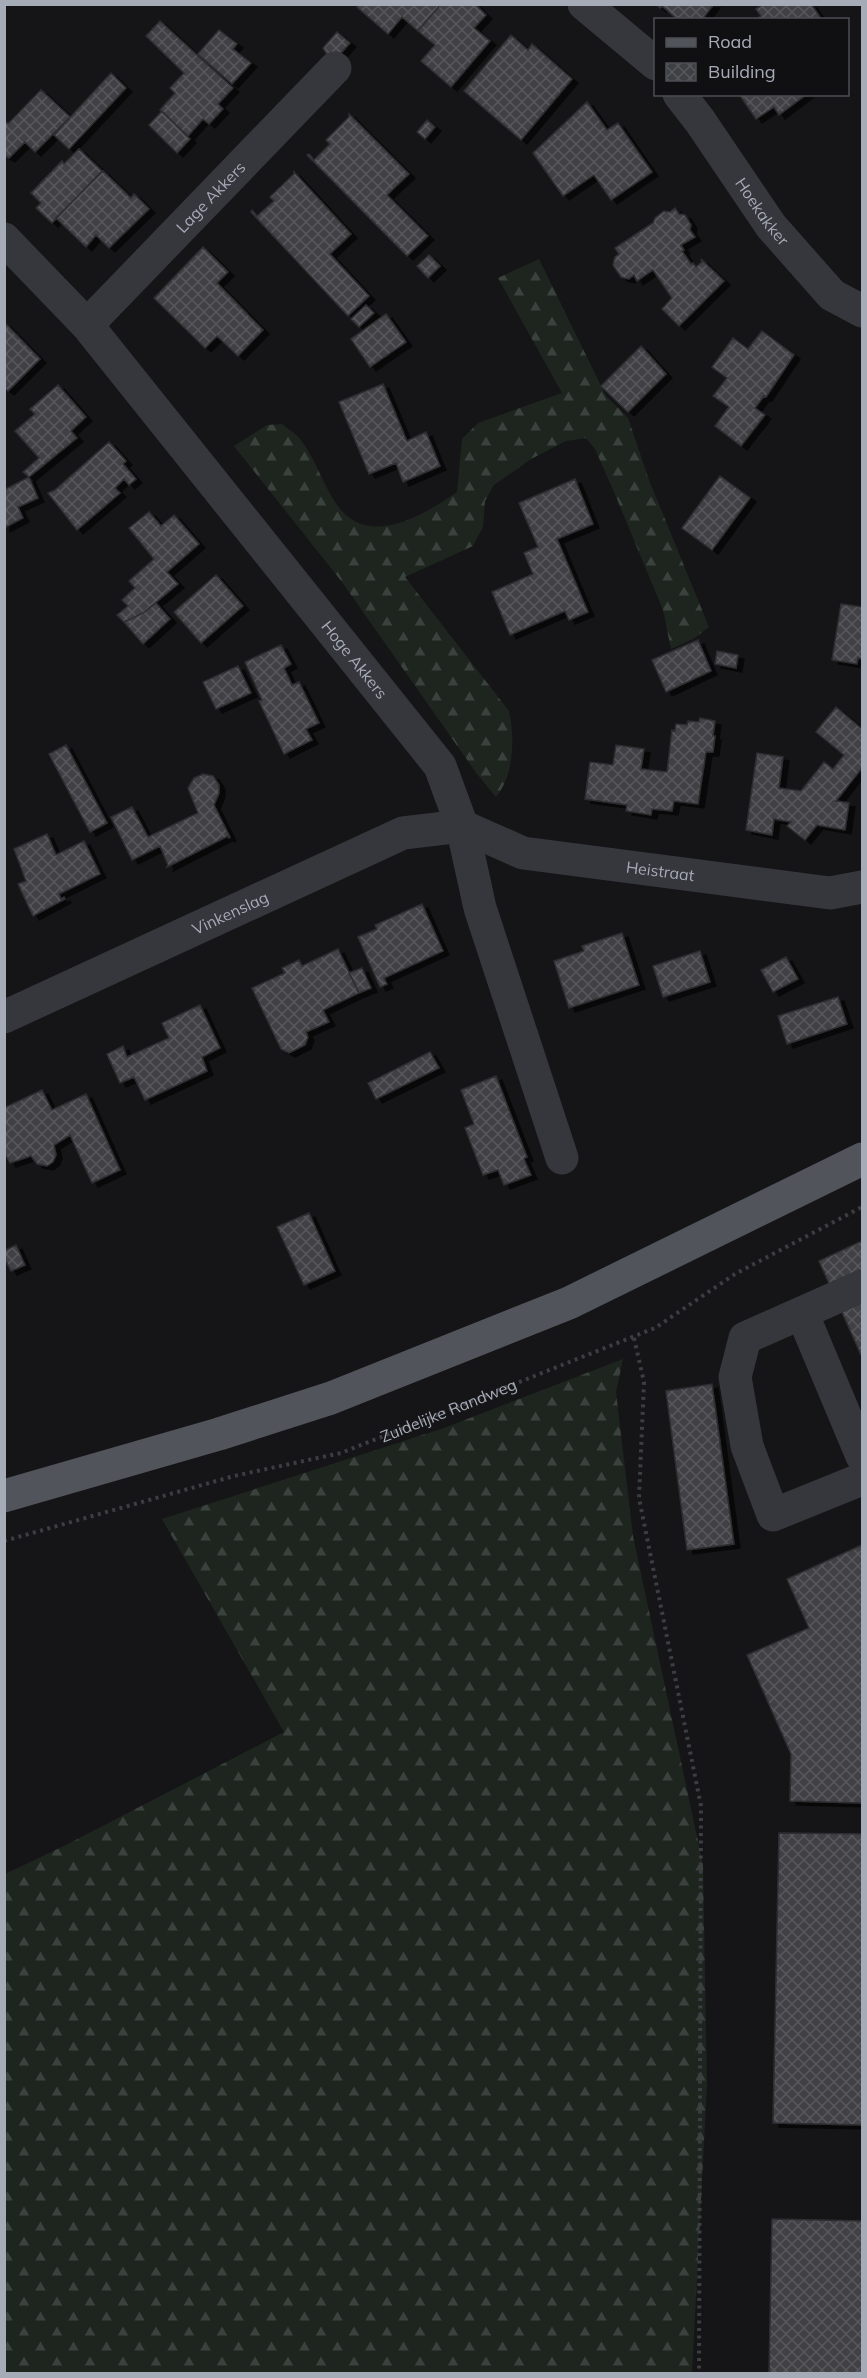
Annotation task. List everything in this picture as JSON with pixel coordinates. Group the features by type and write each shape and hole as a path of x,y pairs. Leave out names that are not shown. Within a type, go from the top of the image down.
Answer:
{"main road":[{"path":"4,1496 219,1434 331,1398 569,1303 862,1159"}],"street":[{"path":"584,4 654,62"},
{"name":"Lage Akkers","path":"87,325 335,68"},
{"name":"Hoekakker","path":"681,96 771,226 832,295 862,311"},
{"name":"Hoge Akkers","path":"4,239 87,325 440,766 462,826 480,908 562,1158"},
{"name":"Heistraat","path":"462,826 523,853 830,893 862,887"},
{"name":"Vinkenslag","path":"4,1017 403,833 462,826"},
{"path":"802,1313 862,1459 773,1515 747,1446 735,1377 745,1338 862,1286"}],"path":[{"name":"Zuidelijke Randweg","path":"4,1541 234,1476 341,1453 634,1338 655,1328 735,1274 862,1207"},
{"path":"634,1338 644,1382 639,1498 701,1806 699,2373"}],"green space":[{"path":"539,259 606,396 628,418 649,480 709,627 693,639 671,649 663,610 595,449 586,438 566,441 531,459 494,485 485,501 483,527 473,546 405,577 509,711 512,732 510,767 496,797 477,774 342,582 234,446 267,425 282,424 306,447 335,502 354,521 368,526 384,526 400,523 431,509 457,492 462,439 478,423 562,393 498,278"},
{"path":"623,1359 616,1392 633,1536 703,1865 707,2085 692,2373 5,2373 5,1874 66,1845 284,1732 162,1519 444,1428"}],"building":[{"path":"359,4 441,4 418,31 402,17 388,34 357,7"},
{"path":"441,4 475,4 486,15 474,28 490,41 451,87 421,61 435,45 418,31"},
{"path":"656,4 714,4 704,18 676,18 662,6 660,8"},
{"path":"764,4 811,4 821,18 758,18 761,16 756,9"},
{"path":"160,21 233,88 218,104 223,109 209,124 203,119 188,136 160,110 175,93 170,88 184,73 146,36"},
{"path":"219,30 237,44 233,49 251,63 232,84 198,54"},
{"path":"337,32 350,43 332,63 323,48"},
{"path":"511,35 528,50 532,44 572,79 521,140 464,91"},
{"path":"111,73 126,88 69,149 54,135"},
{"path":"41,90 70,117 35,152 25,142 9,158 4,155 4,120 8,124"},
{"path":"740,96 804,96 779,115 774,107 756,119"},
{"path":"587,102 607,130 618,123 652,172 611,200 594,175 563,196 533,153"},
{"path":"162,111 190,139 177,153 149,125"},
{"path":"349,114 409,174 387,195 428,236 407,256 307,155 309,154 314,160 330,144 326,140 349,117"},
{"path":"427,120 435,127 425,139 417,132"},
{"path":"79,149 102,171 52,223 36,208 41,203 31,193 62,161 64,164"},
{"path":"103,171 131,198 134,194 149,209 109,248 96,235 86,247 56,218"},
{"path":"294,172 351,234 330,254 369,296 348,316 251,212 252,210 257,216 274,201 270,197"},
{"path":"675,208 679,214 685,215 695,237 681,245 684,250 682,251 691,264 693,263 696,267 702,262 701,259 724,281 679,326 662,309 672,298 653,270 637,281 634,275 629,279 621,277 613,265 615,257 619,254 615,248 653,223 655,218 664,211 670,212"},
{"path":"203,247 228,272 217,283 263,330 238,356 217,336 205,348 154,298"},
{"path":"429,255 440,266 428,278 417,266"},
{"path":"366,305 374,313 359,327 351,319"},
{"path":"386,314 406,342 370,367 351,339"},
{"path":"5,323 40,359 8,391 4,388"},
{"path":"762,331 794,355 766,397 764,396 755,408 765,415 741,446 715,426 729,407 713,396 727,378 712,367 733,338 748,349"},
{"path":"641,346 666,374 628,412 601,386"},
{"path":"383,384 407,441 426,432 440,466 403,482 396,463 369,474 339,402"},
{"path":"58,385 86,417 71,431 77,438 29,477 23,472 39,458 15,431 35,414 30,409"},
{"path":"109,442 126,461 123,464 136,479 129,485 124,479 115,488 120,493 77,530 48,493 55,490"},
{"path":"720,476 750,498 712,550 682,528"},
{"path":"29,477 38,498 18,507 23,518 4,528 4,490"},
{"path":"575,479 593,524 557,539 588,612 569,620 565,611 510,635 492,592 533,574 524,553 538,547 519,503"},
{"path":"149,512 161,526 174,515 199,544 167,572 178,584 143,613 124,622 117,615 128,606 122,600 135,588 129,581 154,559 129,528"},
{"path":"216,575 243,606 201,643 174,612"},
{"path":"156,603 170,619 143,644 124,622 143,613"},
{"path":"841,604 862,607 862,659 858,658 857,664 832,660"},
{"path":"698,640 711,671 666,692 652,660"},
{"path":"281,645 291,664 284,668 292,685 299,682 319,723 306,729 312,740 284,754 259,701 262,700 245,662"},
{"path":"717,651 738,655 736,668 715,664"},
{"path":"238,666 251,693 216,709 203,682"},
{"path":"836,707 862,729 862,768 836,801 849,803 845,830 817,825 805,840 787,826 791,822 774,819 772,835 746,830 757,753 783,757 779,788 801,791 824,762 833,769 844,755 816,732"},
{"path":"700,718 715,721 713,736 715,736 713,752 706,752 698,804 674,801 672,811 652,809 651,815 626,811 627,805 585,799 590,762 613,765 616,745 644,749 641,769 667,772 672,730 675,731 676,724 687,725 688,721 699,722"},
{"path":"66,745 107,823 90,832 49,754"},
{"path":"203,774 213,776 219,785 219,793 214,805 230,837 167,867 160,846 132,860 111,817 132,807 148,837 198,813 188,788 194,778"},
{"path":"47,834 56,855 84,841 100,874 59,894 61,899 64,897 65,899 33,916 18,884 26,881 14,849"},
{"path":"422,904 443,951 384,978 387,984 380,987 358,937 377,929 375,925"},
{"path":"622,933 639,985 569,1008 554,961 584,951 582,946"},
{"path":"338,949 359,993 323,1010 329,1022 306,1032 308,1037 305,1045 289,1053 281,1049 252,988 285,973 282,968 299,960 302,966"},
{"path":"700,951 710,982 663,997 653,966"},
{"path":"786,957 798,979 773,992 761,970"},
{"path":"362,968 371,988 359,993 349,973"},
{"path":"838,997 847,1024 787,1044 778,1016"},
{"path":"200,1005 220,1048 202,1057 207,1071 145,1100 134,1077 120,1083 107,1054 123,1046 127,1057 169,1038 162,1023"},
{"path":"430,1052 439,1068 376,1099 368,1083"},
{"path":"496,1076 527,1157 524,1159 531,1175 504,1185 498,1170 483,1175 465,1128 474,1124 461,1090"},
{"path":"42,1090 52,1110 86,1094 120,1170 92,1183 70,1135 54,1145 56,1155 53,1162 47,1166 37,1164 31,1156 10,1163 4,1152 4,1132 6,1131 4,1108"},
{"path":"309,1213 335,1271 304,1285 277,1227"},
{"path":"862,1241 862,1357 819,1261"},
{"path":"16,1245 25,1265 11,1271 4,1257 4,1251"},
{"path":"712,1384 734,1544 687,1550 666,1391"},
{"path":"862,1545 862,1803 790,1801 791,1754 747,1655 809,1628 787,1579"},
{"path":"779,1833 862,1834 862,2125 773,2123"},
{"path":"772,2219 862,2221 862,2374 769,2374"}]}
